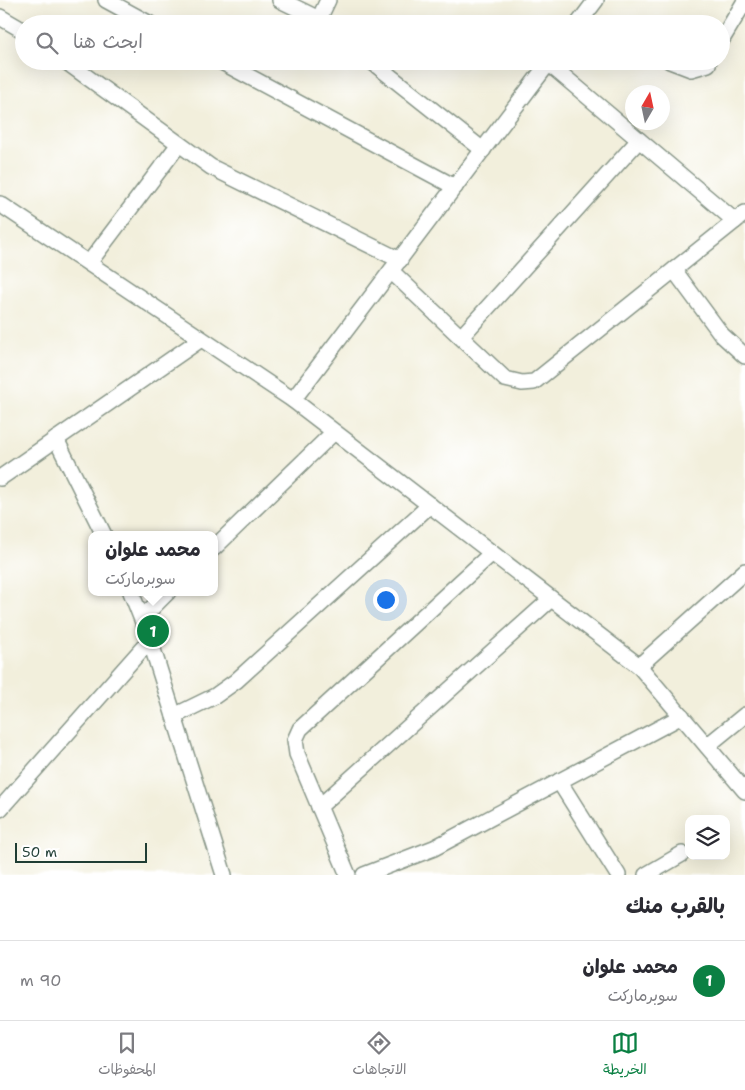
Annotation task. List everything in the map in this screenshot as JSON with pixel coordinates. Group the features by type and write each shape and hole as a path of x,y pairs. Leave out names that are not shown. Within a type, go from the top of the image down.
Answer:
{"street":[{"path":"106,0 134,15"},
{"path":"280,0 309,15"},
{"path":"324,15 328,0"},
{"path":"585,15 596,0"},
{"path":"730,26 745,1"},
{"path":"0,17 15,26"},
{"path":"77,70 211,167 396,265 461,337 505,379 522,383 534,382 740,217 639,140 558,70"},
{"path":"237,70 454,187"},
{"path":"383,70 483,150"},
{"path":"293,400 543,70"},
{"path":"461,337 639,140"},
{"path":"89,263 179,144"},
{"path":"0,204 293,400 639,666 745,791"},
{"path":"674,270 722,335 745,356"},
{"path":"0,478 201,339"},
{"path":"218,544 334,432"},
{"path":"56,439 102,531"},
{"path":"174,716 215,696 236,682 430,506"},
{"path":"348,875 297,754 295,740 300,729 492,554"},
{"path":"639,666 745,571"},
{"path":"133,596 150,640 224,875"},
{"path":"142,618 164,596"},
{"path":"319,807 551,599"},
{"path":"0,809 150,640"},
{"path":"707,746 745,715"},
{"path":"364,875 434,848 682,716"},
{"path":"559,781 618,875"},
{"path":"646,875 682,854"}],"place":[{"name":"محمد علوان","path":"153,631"}]}
